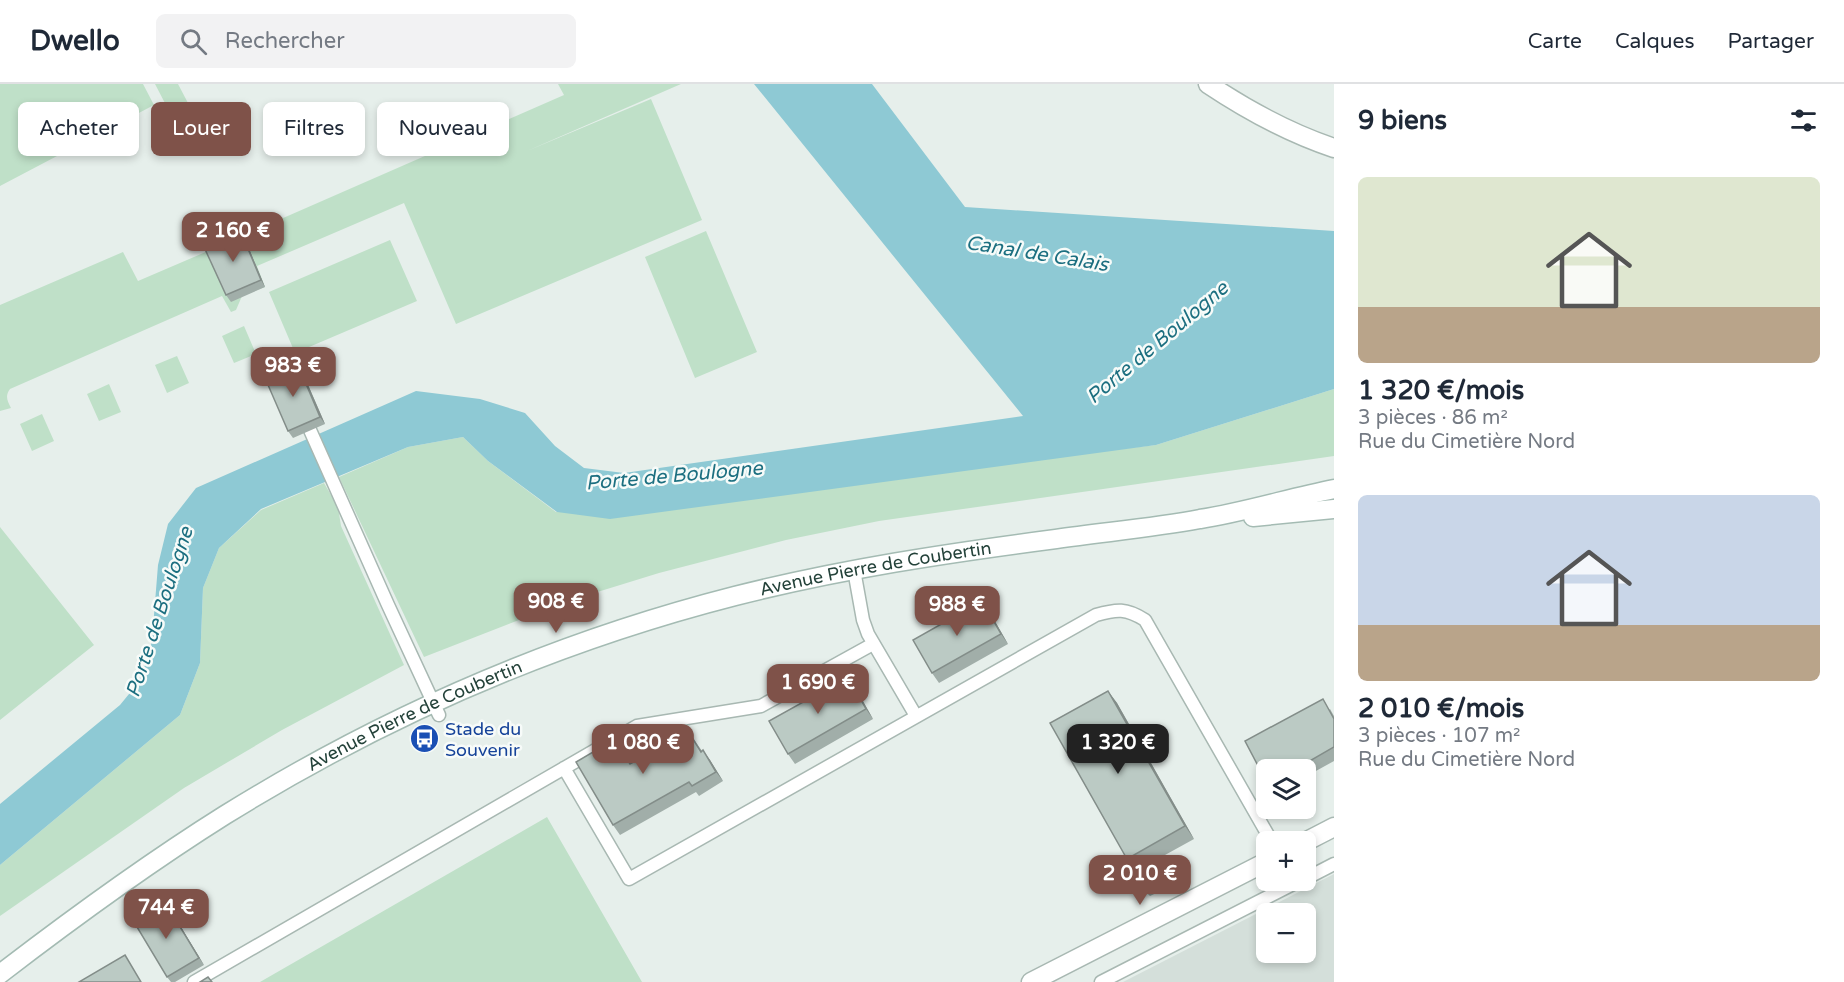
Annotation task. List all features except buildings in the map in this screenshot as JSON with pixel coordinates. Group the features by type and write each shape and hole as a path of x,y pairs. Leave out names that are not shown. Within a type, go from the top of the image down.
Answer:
{"street":[{"path":"1208,84 1267,119 1334,148"},
{"name":"Avenue Pierre de Coubertin","path":"1200,519 1334,489"},
{"name":"Avenue Pierre de Coubertin","path":"0,974 75,916 228,813 337,751 436,709 516,667 661,618 754,591 854,570 987,548 1200,519 1334,509"},
{"path":"1316,836 1334,827"},
{"path":"1031,982 1256,866"}],"lane":[{"path":"282,365 287,378"},
{"path":"310,430 436,709"},
{"path":"854,570 863,620 873,644 916,716"},
{"path":"564,768 629,879 1095,615 1115,609 1132,612 1145,620 1266,831"},
{"path":"194,982 637,726 761,706 873,644"},
{"path":"1316,873 1334,864"},
{"path":"1101,982 1281,891"}],"shaded area":[{"path":"1334,874 1334,982 1123,982 1256,914 1256,963 1316,963 1316,903 1277,903 1301,891 1316,891 1316,883"}],"green space":[{"path":"0,84 143,84 152,102 151,107 139,113 139,102 18,102 18,156 57,156 0,186"},
{"path":"155,84 178,84 187,102 164,102"},
{"path":"558,84 681,84 527,151 651,99 702,220 456,324 404,203 257,266 265,287 242,296 236,310 231,312 222,296 10,389 7,398 11,408 0,411 0,305 123,252 138,281 208,251 245,239 244,235 425,156 509,156 509,119 564,95"},
{"path":"706,231 757,352 695,378 645,257"},
{"path":"390,240 417,301 295,353 269,292"},
{"path":"244,326 256,354 234,363 222,336"},
{"path":"177,356 189,383 167,393 155,365"},
{"path":"109,384 121,412 99,421 87,394"},
{"path":"1334,389 1334,456 879,521 786,540 659,573 565,602 424,657 339,477 408,447 463,437 488,461 556,512 1156,445"},
{"path":"42,414 54,441 32,451 20,424"},
{"path":"324,483 338,507 341,526 404,665 282,730 184,788 0,916 0,865 180,715 200,663 203,588 219,548 261,510"},
{"path":"0,527 94,645 0,720"},
{"path":"547,817 642,982 260,982"}],"water":[{"path":"754,84 872,84 965,207 1334,231 1334,389 1156,445 610,519 557,512 488,461 463,437 408,447 261,509 219,548 203,588 200,663 180,715 0,865 0,804 120,705 138,683 152,640 158,565 168,524 196,488 416,391 480,399 525,413 555,446 584,468 624,473 1023,416"}],"place":[{"name":"Stade du Souvenir","path":"424,739"}],"water label":[{"name":"Canal de Calais","path":"1037,253"},
{"name":"Porte de Boulogne","path":"1157,342"},
{"name":"Porte de Boulogne","path":"674,475"},
{"name":"Porte de Boulogne","path":"159,612"}]}
